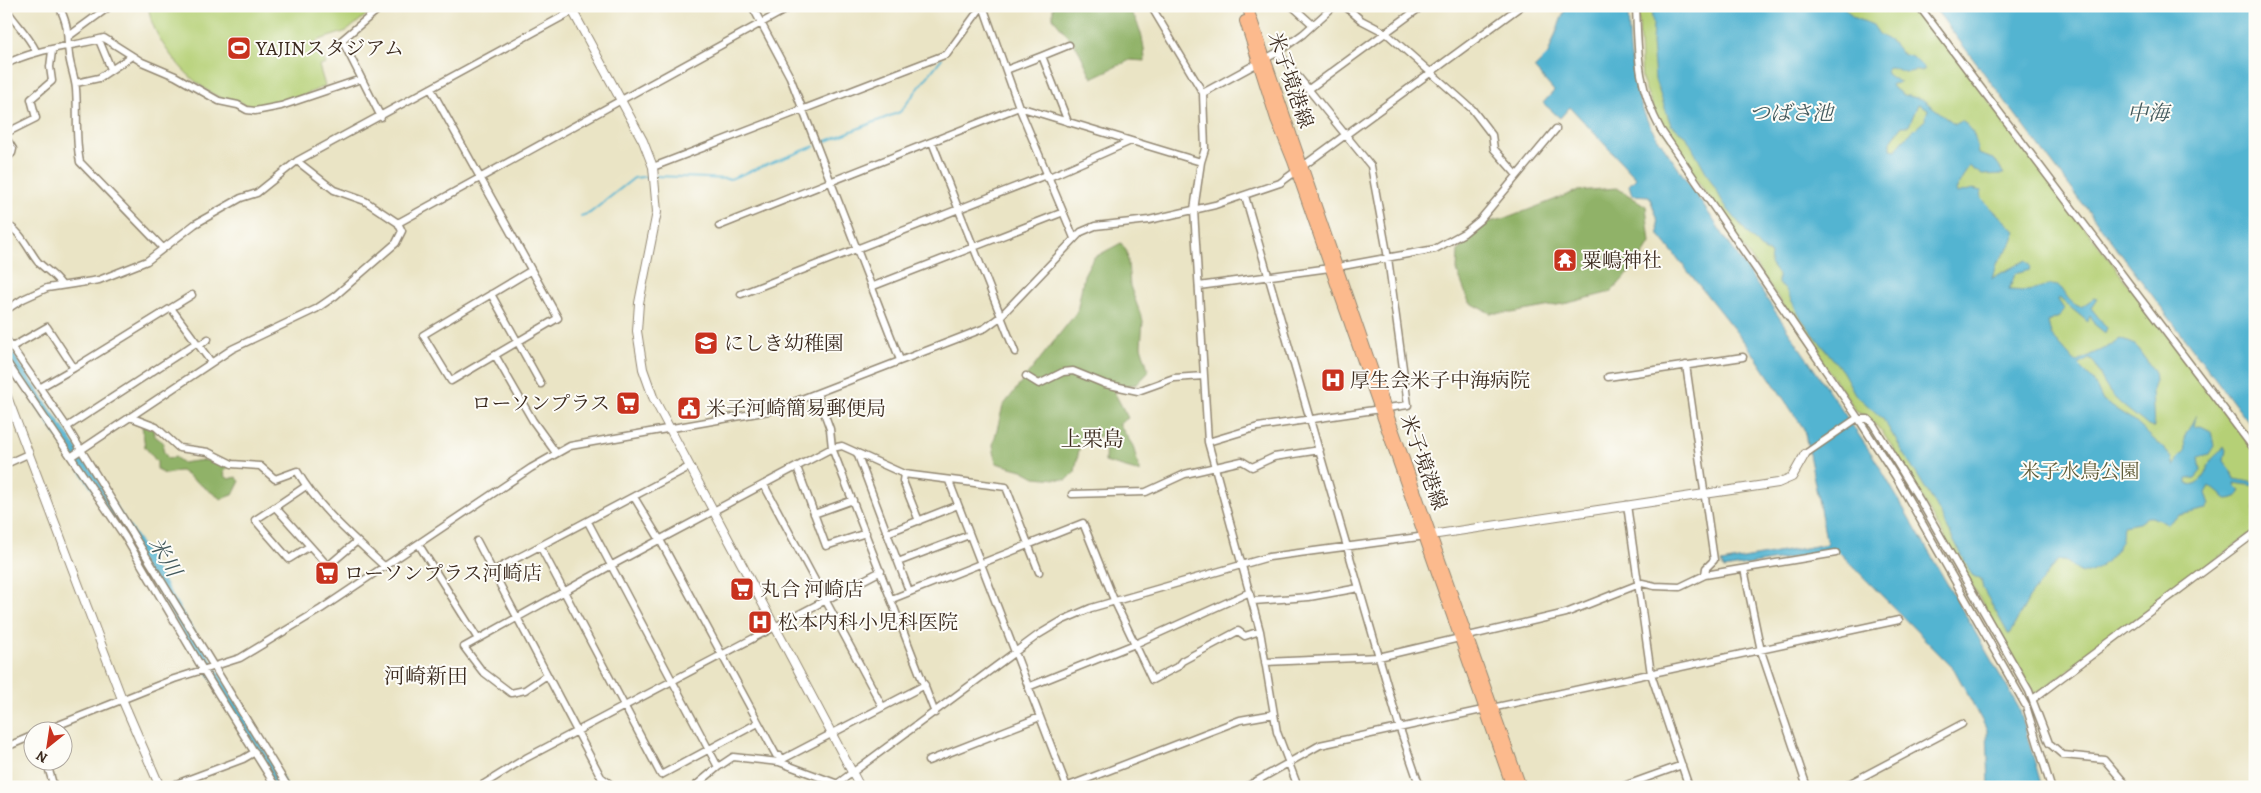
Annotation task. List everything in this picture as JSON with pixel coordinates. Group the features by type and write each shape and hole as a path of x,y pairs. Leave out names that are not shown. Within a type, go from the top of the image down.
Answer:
{"main road":[{"name":"米子境港線","path":"1240,6 1262,62 1462,637 1521,787"},
{"name":"米子境港線","path":"1247,6 1262,62"},
{"name":"米子境港線","path":"1489,709 1512,787"}],"street":[{"path":"59,6 66,21 69,36 68,46 76,83 80,162 163,248"},
{"path":"69,36 110,6"},
{"path":"381,117 342,40 382,6"},
{"path":"6,310 22,299 61,284 99,280 147,261 195,224 241,198 257,192 297,161 381,117 572,9 582,6"},
{"path":"752,6 790,77 900,360"},
{"path":"398,223 792,6"},
{"path":"983,6 1046,176 1061,213 1074,238"},
{"path":"653,166 947,54 983,6"},
{"path":"1151,6 1203,92 1205,149 1201,162 1194,210 1208,442 1241,565 1253,601 1274,714 1287,762 1298,787"},
{"path":"1292,6 1312,24"},
{"path":"1203,92 1278,52 1334,6"},
{"path":"1345,6 1361,20 1386,32 1472,109 1492,135 1494,149 1516,174"},
{"path":"1309,89 1422,6"},
{"path":"1636,6 1640,76 1650,110 1661,130 1858,418 1896,477 2026,706 2051,787"},
{"path":"1919,6 2255,450"},
{"path":"71,720 208,667 240,658 321,609 556,452 570,446 769,411 985,328 1000,317 1074,238 1095,226 1149,220 1194,210 1245,196 1280,183 1431,74 1519,7"},
{"path":"6,9 19,28 26,33 36,51"},
{"path":"572,9 622,101 653,166 658,212 653,244 639,303 637,331 643,369 653,397 860,787"},
{"path":"6,64 36,51 52,51 104,38 132,56 183,80 219,101 256,111 280,106 361,79"},
{"path":"99,40 111,70"},
{"path":"1006,70 1069,45"},
{"path":"6,159 12,154 13,149 6,137 8,132 36,118 31,99 52,81 50,67 52,51"},
{"path":"1208,442 1258,427 1408,405 1388,258 1371,166 1278,52"},
{"path":"76,83 100,78 132,56"},
{"path":"1042,56 1068,122"},
{"path":"430,89 530,271 558,318 451,381 423,335 530,271"},
{"path":"719,226 1019,107 1201,162"},
{"path":"1199,286 1333,267 1435,249 1464,233 1490,209 1516,174 1556,129"},
{"path":"741,294 1046,176 1131,141"},
{"path":"932,142 1015,352"},
{"path":"72,456 232,349 316,309 335,296 396,243 402,231 398,223 365,201 334,190 297,161"},
{"path":"1245,196 1400,729 1420,787"},
{"path":"871,287 1061,213"},
{"path":"6,225 14,229 40,264 50,271 61,284"},
{"path":"491,294 541,384"},
{"path":"41,387 192,295"},
{"path":"171,308 211,362"},
{"path":"12,347 47,327 74,368"},
{"path":"6,339 41,387 145,551 276,787"},
{"path":"67,427 197,344 208,339"},
{"path":"495,355 533,420 556,452"},
{"path":"1608,377 1743,357"},
{"path":"6,361 72,456 288,787"},
{"path":"1686,366 1714,560 1706,568 1705,575"},
{"path":"1026,376 1039,384 1062,372 1073,372 1105,384 1138,391 1174,378 1204,376"},
{"path":"817,393 830,429 832,448 936,713"},
{"path":"6,394 122,699 160,787"},
{"path":"130,417 156,427 179,448 208,452 232,464 260,466 275,479 297,471 306,486 356,542 385,567"},
{"path":"634,497 660,540 776,755 779,759 836,785 936,713 1014,653 1063,620 1114,600 1269,556 1427,536 1787,481 1792,477 1805,454 1858,418 1868,419 1879,433 1922,502 2033,699 2049,743 2055,751 2071,757 2084,756 2104,759 2128,787"},
{"path":"547,675 525,690 511,693 482,671 464,647 612,565 832,448 842,446 904,474 1006,487 1039,572"},
{"path":"1072,494 1146,492 1185,474 1215,469 1242,461 1252,467 1274,457 1320,450"},
{"path":"857,453 910,591"},
{"path":"6,464 28,454"},
{"path":"493,571 690,467"},
{"path":"798,467 826,546 866,533"},
{"path":"904,474 903,481 919,521"},
{"path":"949,481 1067,787 1240,720 1274,714"},
{"path":"764,484 882,706"},
{"path":"306,486 255,520 290,559 310,546"},
{"path":"814,514 853,500"},
{"path":"887,533 958,505"},
{"path":"1628,505 1650,674 1690,787"},
{"path":"275,507 328,566 356,542"},
{"path":"588,522 718,768"},
{"path":"892,599 1084,523 1114,600 1152,680 1177,667 1182,661 1238,631 1245,636 1260,631"},
{"path":"2033,699 2255,533"},
{"path":"898,562 969,535"},
{"path":"477,541 601,777 614,787"},
{"path":"419,545 478,639"},
{"path":"540,546 660,774 758,723"},
{"path":"1265,662 1379,657 1566,613 1638,584 1668,588 1680,587 1705,575 1836,553"},
{"path":"1744,569 1761,651 1806,787"},
{"path":"479,787 577,731 881,571"},
{"path":"1253,601 1309,597 1359,588"},
{"path":"1028,687 1135,644 1250,592"},
{"path":"1246,787 1287,762 1320,745 1899,620"},
{"path":"694,787 733,757 785,758 882,706 926,685"},
{"path":"928,761 1040,717"},
{"path":"1843,787 1962,724"},
{"path":"6,747 22,740"},
{"path":"168,787 244,759 255,752"},
{"path":"1621,787 1682,765"},
{"path":"48,787 53,784 49,770"}],"green space":[{"name":"YAJINスタジアム","path":"149,6 377,6 347,31 316,41 326,64 319,66 325,86 282,103 255,108 238,101 219,97 208,91 185,71 174,59 156,31"},
{"path":"1053,6 1127,6 1140,32 1144,46 1145,61 1130,60 1092,78 1077,47 1053,18"},
{"name":"つばさ池","path":"1638,6 1917,6 2255,452 2255,530 2035,695 1896,453 1880,429 1870,419 1857,412 1661,128 1642,80"},
{"path":"1617,188 1646,206 1650,243 1638,263 1611,292 1568,303 1512,313 1490,313 1469,302 1457,271 1458,251 1477,225 1510,217 1577,191"},
{"path":"1121,243 1127,252 1130,286 1143,321 1141,346 1149,372 1137,384 1112,388 1128,418 1119,424 1133,446 1140,472 1105,462 1106,436 1081,438 1075,472 1067,480 1035,477 1022,470 996,463 993,445 1003,406 1077,312 1084,275 1093,258"},
{"path":"142,426 153,429 155,436 164,443 163,450 168,459 175,457 183,463 212,461 229,466 224,472 225,476 229,479 236,477 240,481 233,495 221,499 181,471 166,474 160,472 157,469 157,462 145,447"}],"water":[{"path":"1566,6 1628,6 1630,53 1635,84 1651,128 1875,459 2019,708 2042,787 1989,787 1987,730 1954,669 1837,550 1724,569 1721,563 1827,544 1804,429 1753,353 1659,235 1657,217 1649,196 1632,195 1629,185 1636,178 1570,107 1560,118 1543,103 1554,91 1534,68 1548,54"},
{"name":"つばさ池","path":"1650,6 1769,6 1775,10 1786,6 1843,6 1853,17 1873,25 1879,34 1894,44 1902,54 1913,57 1925,69 1921,72 1907,72 1891,67 1886,68 1887,74 1900,83 1892,84 1891,86 1903,95 1922,99 1955,124 1961,121 1966,124 1974,135 1978,154 1994,159 2004,174 1982,175 1969,166 1956,190 1957,193 1973,189 1981,191 1982,199 2016,232 2010,246 1996,264 1992,278 2026,260 2031,266 2030,270 2015,274 2009,290 2027,291 2055,286 2062,289 2071,302 2081,307 2094,298 2097,299 2091,308 2107,328 2105,333 2094,324 2090,315 2088,322 2059,298 2058,300 2064,309 2059,317 2048,322 2051,335 2076,363 2120,339 2135,345 2154,371 2155,381 2152,390 2154,428 2148,426 2114,397 2103,382 2095,364 2089,359 2078,365 2093,380 2103,401 2133,420 2172,458 2174,467 2177,459 2185,451 2184,438 2196,415 2194,427 2201,426 2211,431 2214,446 2209,454 2199,457 2201,471 2195,478 2187,479 2187,484 2197,483 2201,480 2210,462 2224,446 2226,450 2224,461 2232,471 2235,479 2255,483 2255,486 2235,483 2236,487 2241,490 2240,493 2231,499 2226,499 2210,486 2206,493 2210,504 2207,509 2180,515 2167,524 2152,517 2147,517 2139,523 2123,526 2122,539 2119,546 2094,571 2083,573 2064,560 2058,560 2029,598 2009,635 1983,589 1981,580 1972,575 1935,504 1883,419 1855,394 1843,372 1800,317 1786,290 1778,284 1778,275 1770,264 1771,254 1760,248 1725,206 1686,136 1671,125 1655,80 1652,43 1653,24","holes":["1918,104 1928,109 1925,120 1903,140 1896,150 1891,149 1891,141 1902,126 1909,126"]},
{"name":"中海","path":"1933,6 2255,6 2255,431"}],"waterway":[{"path":"819,144 900,112 942,58"},
{"path":"656,176 730,179 815,146"},
{"path":"581,216 590,213 634,178 651,176"},
{"name":"米川","path":"6,352 134,542 282,787"}],"place":[{"name":"YAJINスタジアム","path":"239,48"},
{"name":"粟嶋神社","path":"1565,260"},
{"name":"にしき幼稚園","path":"706,343"},
{"name":"厚生会米子中海病院","path":"1333,380"},
{"name":"ローソンプラス","path":"628,403"},
{"name":"米子河崎簡易郵便局","path":"689,408"},
{"name":"ローソンプラス河崎店","path":"327,573"},
{"name":"丸合 河崎店","path":"742,589"},
{"name":"松本内科小児科医院","path":"760,622"}],"district":[{"name":"上栗島","path":"1092,439"},
{"name":"河崎新田","path":"426,676"}],"park label":[{"name":"米子水鳥公園","path":"2080,471"}]}
